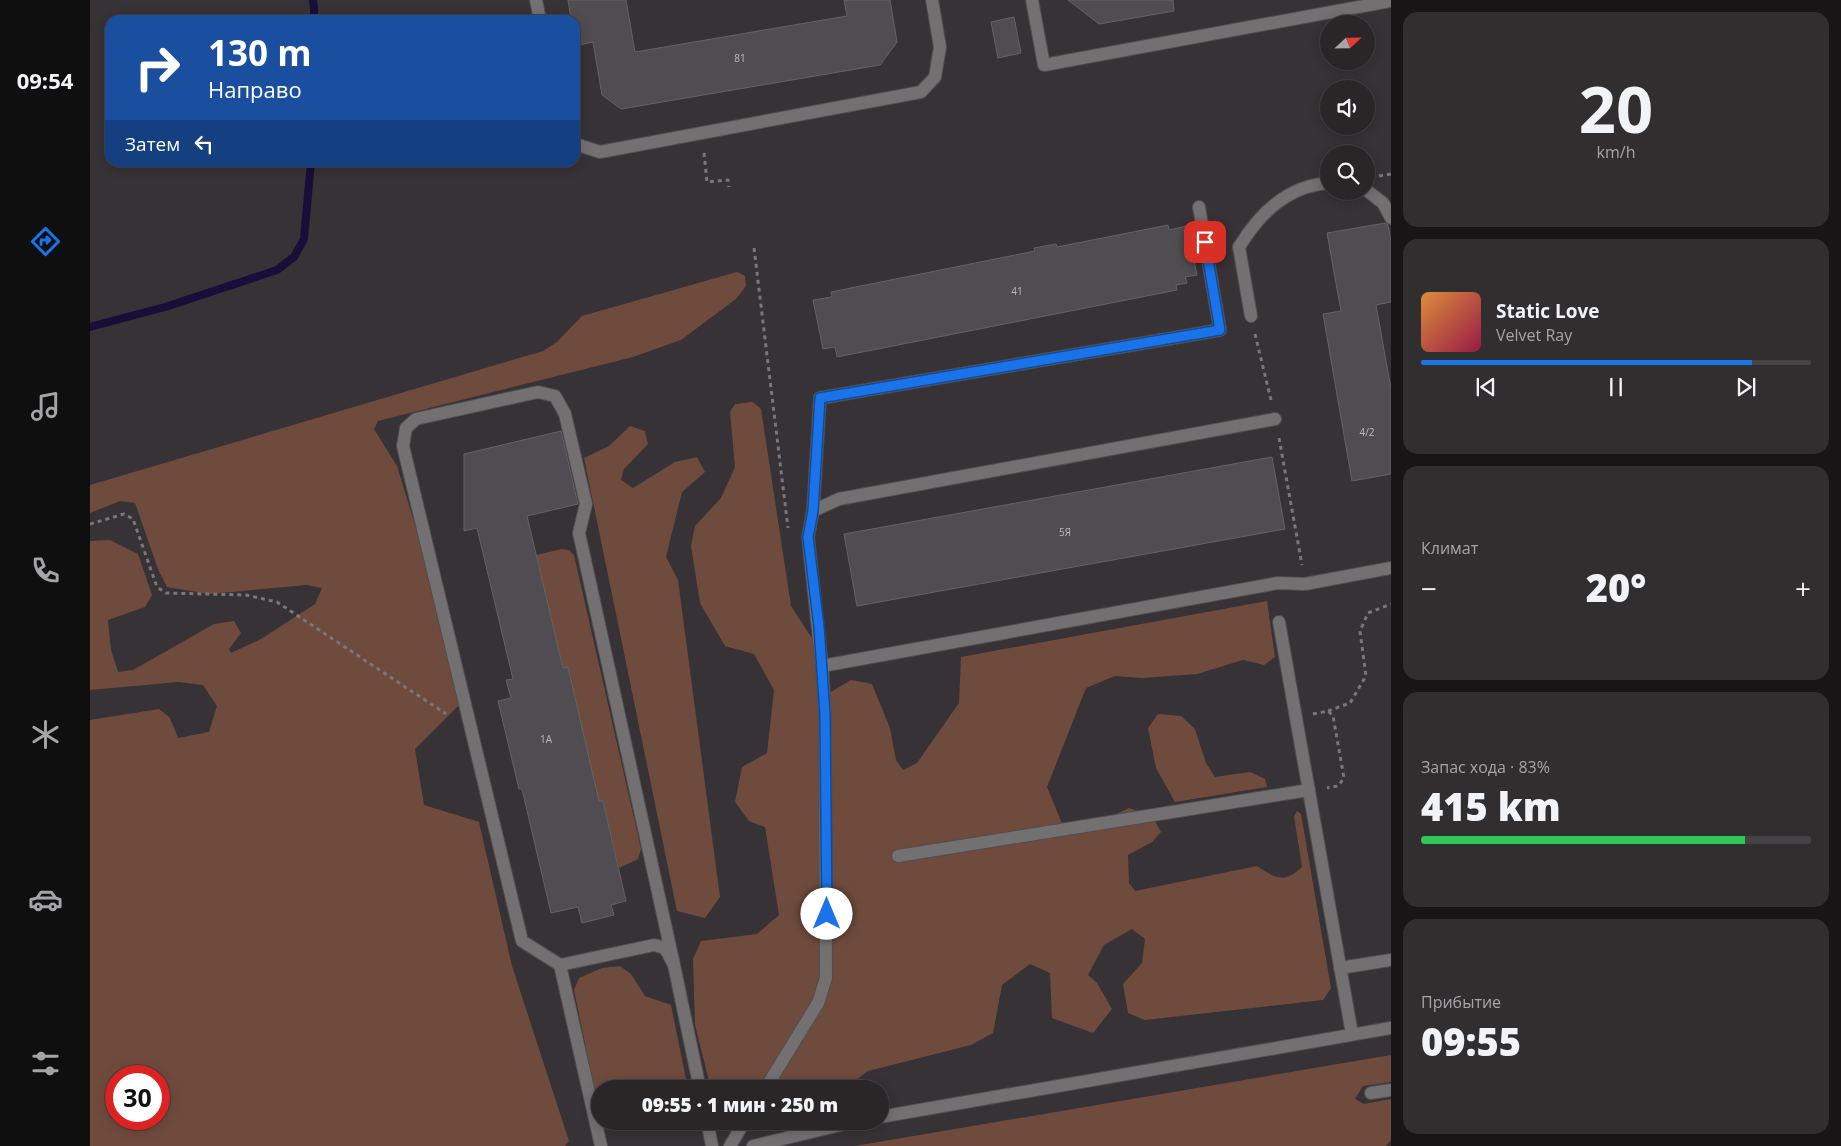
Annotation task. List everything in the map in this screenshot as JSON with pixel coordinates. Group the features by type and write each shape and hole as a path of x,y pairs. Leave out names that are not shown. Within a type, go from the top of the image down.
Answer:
{"street":[{"path":"536,0 539,15"},
{"path":"580,146 600,152 922,92 934,77 940,47 932,0"},
{"path":"1032,0 1044,65 1354,4 1391,1"},
{"path":"1251,316 1239,247 1254,222 1280,201 1302,188 1320,185"},
{"path":"1375,197 1383,203 1391,218"},
{"path":"771,1080 818,1003 826,978 825,715 822,666 808,537 813,511 820,398 1220,330 1199,207"},
{"path":"674,965 666,948 654,945 560,965 522,941 403,446 406,428 416,420 538,392 555,396 566,414 586,504 579,532 674,965 698,1080"},
{"path":"813,511 839,499 1275,419"},
{"path":"822,666 1278,583 1305,584 1391,568"},
{"path":"1279,622 1352,1034"},
{"path":"898,856 1309,790"},
{"path":"1340,968 1391,960"},
{"path":"560,965 601,1146"},
{"path":"889,1115 1391,1028"},
{"path":"1371,1094 1391,1090"},
{"path":"708,1130 712,1146"},
{"path":"730,1146 740,1130"},
{"path":"753,1146 820,1130"}],"path":[{"path":"701,133 707,182 728,180 729,187"},
{"path":"754,248 789,530"},
{"path":"1251,316 1275,419 1305,584"},
{"path":"90,524 124,514 133,519 157,587 166,593 246,595 277,602 472,730"},
{"path":"1296,718 1328,711 1350,703 1366,676 1360,631 1368,613 1391,604"},
{"path":"1309,790 1338,786 1344,778 1333,716 1328,711"}],"shaded area":[{"path":"737,272 745,276 746,286 736,299 681,340 633,357 378,421 374,429 397,466 422,548 462,702 415,749 424,805 479,822 512,966 569,1141 565,1146 90,1146 90,720 159,709 170,718 178,738 209,732 217,706 203,685 178,682 90,690 90,541 110,540 138,554 152,595 145,607 108,620 111,650 118,672 133,670 214,624 234,621 241,633 229,649 231,653 261,639 315,604 322,588 307,585 209,594 167,587 158,569 135,503 120,501 90,513 90,485 543,351 557,342 582,316"},
{"path":"753,402 761,409 791,606 817,646 829,693 851,680 872,684 890,728 896,760 903,770 917,763 959,703 961,657 1267,601 1275,657 1264,665 1243,660 1197,674 1142,678 1115,676 1086,688 1047,787 1063,826 1096,824 1129,808 1152,816 1161,832 1152,842 1128,855 1129,883 1135,891 1257,866 1274,876 1290,876 1302,867 1294,816 1297,811 1301,814 1331,988 1323,1000 1145,1020 1128,1013 1123,984 1142,963 1145,939 1132,929 1104,945 1088,975 1097,983 1112,1009 1093,1033 1052,1018 1050,973 1030,964 1002,985 993,1033 971,1045 868,1071 856,1080 709,1080 695,1025 693,959 701,941 757,934 779,915 765,827 749,821 735,802 742,767 767,753 774,690 754,654 725,646 700,603 691,546 695,526 721,498 735,467 730,412 735,404"},
{"path":"630,426 645,431 648,444 624,469 621,480 633,488 675,462 697,457 705,472 682,492 666,557 678,580 720,897 705,918 677,911 584,458 609,446"},
{"path":"562,549 569,550 574,555 641,849 638,859 619,868 603,801 599,801 563,668 536,555"},
{"path":"1158,714 1181,716 1195,729 1206,763 1215,777 1250,772 1265,779 1267,787 1175,802 1156,768 1148,728"},
{"path":"620,966 631,974 645,996 671,1005 686,1080 593,1080 574,990 579,978 602,968"},
{"path":"1391,1055 1391,1082 1363,1086 1355,1099 1364,1104 1391,1099 1391,1140 1386,1146 855,1146"}],"building":[{"path":"568,0 626,0 635,52 847,16 844,0 890,0 897,42 880,65 621,109 602,95 593,42 580,45 580,15 570,15"},
{"path":"1068,0 1173,0 1174,11 1099,24"},
{"path":"1014,17 1021,53 998,58 991,22"},
{"path":"1385,223 1388,225 1391,241 1391,302 1376,305 1391,389 1391,474 1352,481 1323,314 1341,311 1327,233"},
{"path":"1168,225 1169,230 1187,226 1197,275 1185,277 1187,283 1176,285 1177,290 837,357 835,347 823,349 813,300 832,297 831,292 1035,251 1034,248 1056,244 1057,247"},
{"path":"561,431 578,504 527,516 563,668 568,667 599,801 603,801 626,901 611,905 614,915 582,923 578,907 551,913 522,789 519,789 498,701 511,698 506,680 513,679 477,528 464,531 464,454"},
{"path":"1272,457 1285,529 857,606 844,534"}],"waterway":[{"path":"313,0 314,15"},
{"path":"90,327 165,307 277,270 294,257 304,239 311,167"}],"route":[{"path":"827,914 825,715 819,627 808,537 813,511 820,398 1220,330 1205,242"}]}
